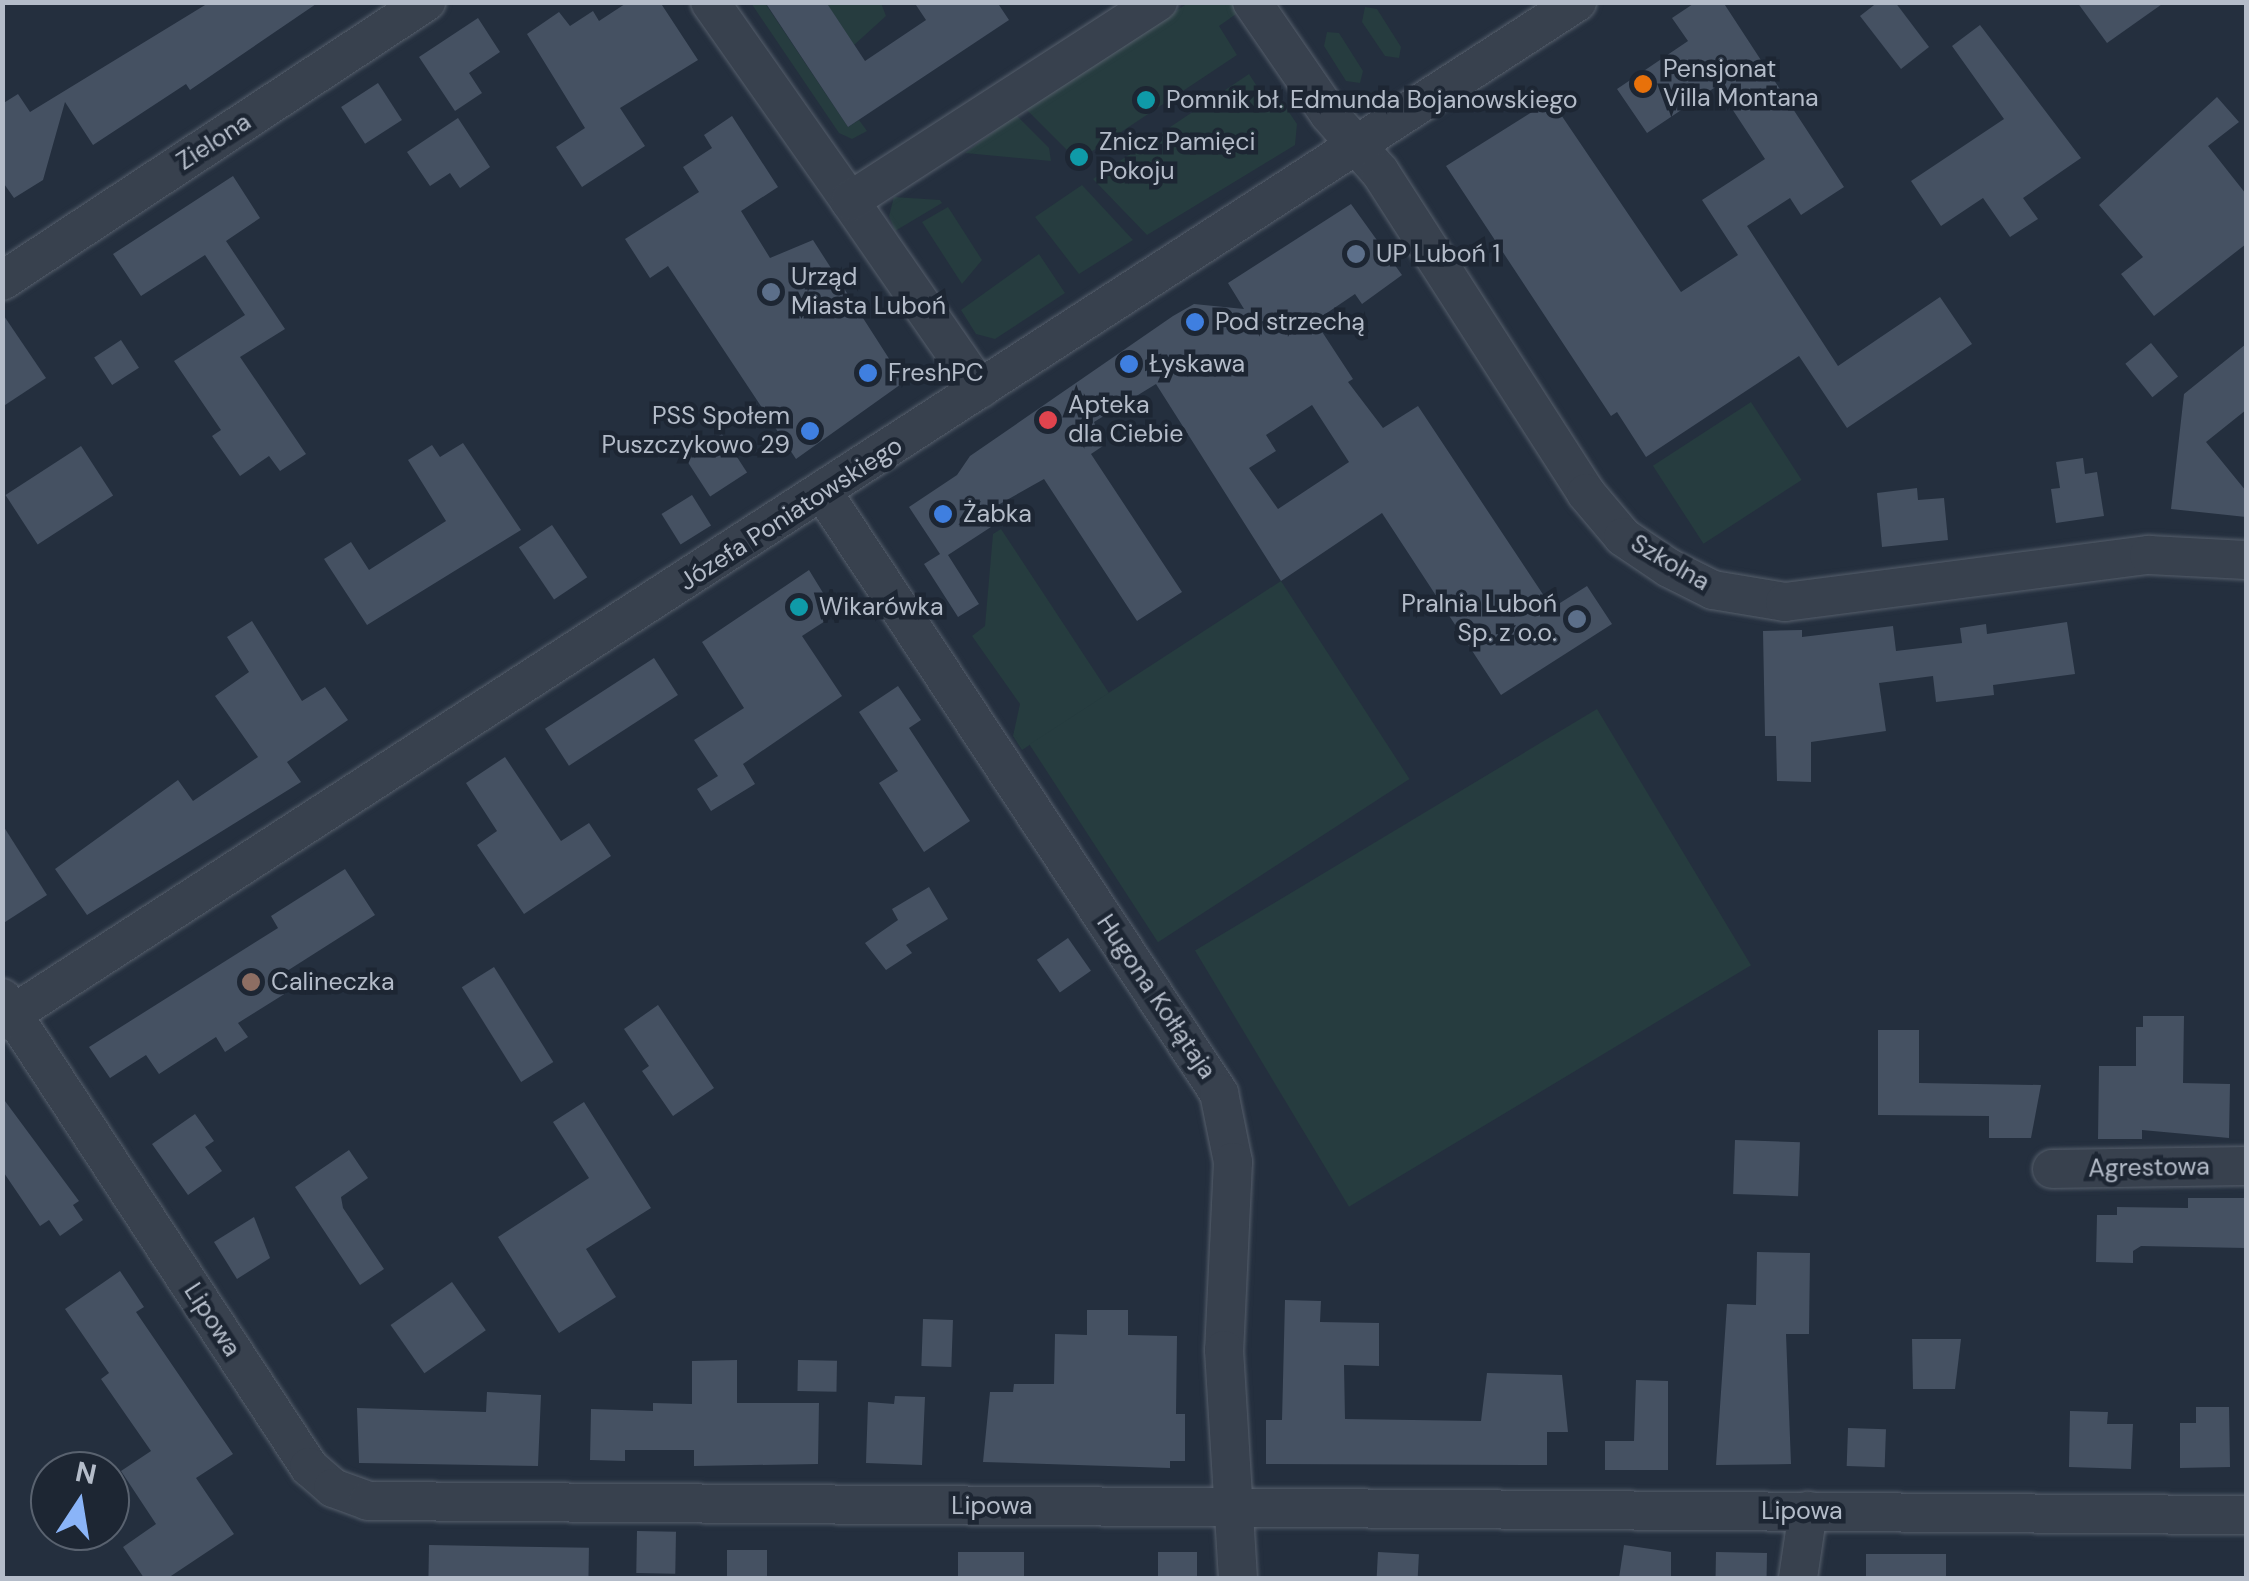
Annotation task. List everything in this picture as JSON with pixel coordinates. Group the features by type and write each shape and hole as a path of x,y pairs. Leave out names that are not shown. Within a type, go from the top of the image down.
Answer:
{"street":[{"name":"Zielona","path":"2,281 426,2"},
{"path":"710,2 980,389"},
{"path":"850,201 1158,2"},
{"name":"Szkolna","path":"1252,2 1380,172 1596,506 1623,537 1690,580 1738,597 1785,602 2149,555 2246,560"},
{"name":"Józefa Poniatowskiego","path":"6,1011 824,494 1576,2"},
{"name":"Hugona Kołłątaja","path":"824,494 1219,1093 1233,1162 1224,1350 1238,1578"},
{"name":"Lipowa","path":"6,1011 299,1453 320,1479 348,1496 411,1504 2246,1515"},
{"name":"Agrestowa","path":"2052,1169 2246,1166"},
{"path":"1798,1578 1808,1511"}],"green space":[{"path":"751,3 765,3 848,127 859,120 867,131 852,139 839,133"},
{"path":"826,3 881,3 886,16 854,45"},
{"path":"1188,3 1231,3 1239,12 1219,26 1237,55 1088,154 1079,144 1068,151 1026,109"},
{"path":"1365,7 1377,9 1401,47 1399,58 1385,56 1362,22"},
{"path":"1327,32 1339,33 1363,71 1360,83 1346,81 1324,46"},
{"path":"1249,74 1269,105 1280,99 1297,124 1295,145 1147,235 1093,179"},
{"path":"1016,115 1049,148 1051,161 965,153"},
{"path":"1082,185 1133,240 1079,274 1035,217"},
{"path":"894,197 942,203 895,231 889,216"},
{"path":"948,207 982,260 962,284 922,222"},
{"path":"1039,254 1065,293 995,339 976,334 961,310"},
{"path":"1751,402 1802,480 1704,544 1653,466"},
{"path":"1001,529 1109,693 1022,750 1013,736 1020,704 972,636 985,626 993,534"},
{"path":"1281,581 1410,779 1158,942 1029,744"},
{"path":"1597,709 1751,965 1349,1207 1195,951"}],"building":[{"path":"210,2 319,2 190,90 186,84 93,145 65,102 43,180 14,198 2,181 2,104 18,94 30,112"},
{"path":"628,2 660,2 698,60 620,108 645,146 582,187 556,147 585,128 527,34 559,12 570,26 593,11 599,21"},
{"path":"765,2 826,2 865,61 926,20 914,2 997,2 1009,20 848,127"},
{"path":"1696,2 1723,2 1844,187 1801,215 1790,198 1747,226 1838,366 1940,297 1972,344 1847,428 1799,356 1646,457 1617,412 1611,416 1446,166 1551,100 1681,292 1738,255 1702,200 1765,159 1717,86 1647,133 1617,89 1688,41 1672,18"},
{"path":"1878,2 1895,2 1929,47 1901,69 1860,16"},
{"path":"2077,2 2165,2 2107,43"},
{"path":"478,18 500,52 469,73 482,93 455,111 419,57"},
{"path":"1980,25 2081,158 2023,198 2038,219 2010,237 1983,198 1941,226 1911,181 2004,119 1952,46"},
{"path":"378,83 402,120 365,144 341,107"},
{"path":"2217,97 2239,122 2208,146 2246,194 2246,244 2154,316 2121,274 2143,257 2099,205"},
{"path":"732,116 778,187 741,211 770,258 813,240 904,382 796,459 668,266 650,278 625,239 699,192 683,167 712,148 704,135"},
{"path":"458,118 490,167 460,188 450,173 430,186 407,152"},
{"path":"233,176 260,218 226,241 285,329 240,357 306,454 280,471 269,456 240,476 212,436 221,430 174,361 245,315 205,255 141,296 113,254"},
{"path":"1351,204 1402,275 1362,304 1355,294 1315,321 1353,379 1348,382 1383,428 1418,406 1552,608 1587,586 1612,624 1501,695 1382,513 1281,581 1156,384 1094,422 1103,446 1091,454 1182,592 1137,621 1044,479 982,514 991,527 948,555 979,604 958,617 924,564 940,554 909,507 957,475 970,456 1173,316 1194,304 1244,309 1228,283","holes":["1312,405 1349,462 1278,509 1249,468 1276,451 1266,435"]},
{"path":"2,313 46,378 2,407"},
{"path":"121,340 139,368 112,385 94,357"},
{"path":"2151,343 2178,376 2152,397 2125,364"},
{"path":"2246,344 2246,410 2206,442 2246,491 2246,517 2171,509 2184,394"},
{"path":"722,434 747,473 710,497 685,458"},
{"path":"463,443 521,530 367,625 324,559 351,542 369,570 446,521 408,460 432,445 440,457"},
{"path":"81,446 113,495 38,544 6,495"},
{"path":"2083,458 2085,474 2097,472 2104,516 2056,523 2051,489 2060,488 2056,462"},
{"path":"1917,488 1918,500 1944,498 1948,540 1882,547 1877,493"},
{"path":"692,495 711,526 681,545 661,514"},
{"path":"552,525 587,577 554,600 519,547"},
{"path":"809,570 836,614 802,636 842,696 743,764 755,784 711,811 697,789 718,776 694,740 744,708 702,642"},
{"path":"252,621 302,701 325,687 348,720 287,762 301,782 87,915 55,869 178,780 193,801 258,757 215,696 249,672 227,637"},
{"path":"2067,622 2075,674 1993,685 1994,695 1936,702 1933,676 1879,683 1886,731 1811,742 1811,782 1777,781 1776,736 1765,736 1763,631 1802,630 1802,637 1893,626 1896,651 1962,643 1960,628 1986,624 1987,634"},
{"path":"654,658 678,695 569,766 545,729"},
{"path":"898,686 921,720 909,728 970,821 924,852 879,783 898,771 859,712"},
{"path":"505,757 561,841 589,823 611,856 524,914 477,845 497,831 466,783"},
{"path":"2,824 47,895 2,924"},
{"path":"345,869 375,915 276,978 286,993 238,1023 248,1037 225,1052 216,1037 159,1074 146,1055 110,1078 89,1047 278,928 271,916"},
{"path":"929,887 948,919 906,945 912,953 886,970 865,943 898,920 892,909"},
{"path":"1068,938 1091,971 1060,993 1037,960"},
{"path":"494,967 553,1062 521,1082 462,987"},
{"path":"658,1005 714,1088 673,1116 642,1071 649,1066 624,1029"},
{"path":"2143,1016 2184,1016 2183,1083 2230,1084 2229,1138 2142,1130 2142,1139 2098,1139 2099,1066 2136,1066 2136,1027 2143,1027"},
{"path":"1878,1030 1919,1030 1919,1083 2041,1085 2031,1138 1989,1138 1989,1116 1878,1115"},
{"path":"2,1097 79,1201 73,1205 83,1220 60,1236 49,1220 40,1226 2,1170"},
{"path":"584,1102 651,1208 586,1249 616,1297 559,1333 498,1237 589,1178 553,1122"},
{"path":"195,1114 214,1141 205,1147 222,1171 188,1195 152,1144"},
{"path":"1735,1140 1800,1142 1798,1196 1733,1194"},
{"path":"349,1150 368,1178 341,1197 343,1208 384,1269 360,1285 295,1187"},
{"path":"2188,1198 2246,1198 2246,1248 2141,1246 2133,1251 2133,1263 2096,1262 2097,1215 2117,1215 2117,1207 2188,1208"},
{"path":"254,1217 270,1258 237,1279 214,1242"},
{"path":"1757,1252 1810,1253 1809,1334 1786,1334 1791,1464 1716,1465 1727,1304 1756,1305"},
{"path":"120,1271 144,1307 136,1312 233,1454 196,1478 234,1534 168,1578 144,1578 126,1551 130,1551 130,1542 156,1524 130,1485 130,1465 151,1451 101,1379 109,1373 65,1309"},
{"path":"452,1282 486,1330 424,1373 391,1325"},
{"path":"1285,1300 1321,1301 1320,1322 1379,1323 1379,1366 1344,1365 1345,1419 1481,1421 1487,1373 1562,1375 1568,1432 1547,1432 1547,1465 1266,1464 1266,1420 1282,1420"},
{"path":"1087,1310 1128,1310 1128,1335 1177,1336 1176,1414 1185,1414 1185,1461 1170,1461 1170,1468 983,1462 990,1392 1013,1392 1014,1384 1054,1384 1055,1334 1087,1335"},
{"path":"923,1319 953,1320 951,1367 921,1366"},
{"path":"1912,1339 1961,1339 1955,1389 1913,1389"},
{"path":"737,1360 737,1403 819,1403 818,1464 694,1466 694,1450 625,1450 625,1461 590,1460 591,1409 653,1411 653,1403 692,1404 692,1361"},
{"path":"798,1360 837,1361 836,1392 797,1391"},
{"path":"1636,1380 1668,1381 1668,1470 1605,1470 1605,1441 1634,1441"},
{"path":"487,1392 541,1395 538,1466 359,1463 357,1408 486,1412"},
{"path":"895,1396 925,1397 922,1465 866,1463 868,1402 894,1404"},
{"path":"2196,1407 2229,1407 2230,1467 2180,1468 2180,1423 2196,1423"},
{"path":"2070,1411 2108,1412 2107,1424 2133,1424 2131,1469 2069,1467"},
{"path":"1848,1428 1886,1429 1885,1467 1847,1466"},
{"path":"637,1531 676,1532 675,1574 636,1573"},
{"path":"429,1545 589,1548 588,1578 428,1578"},
{"path":"1624,1545 1671,1552 1671,1578 1619,1578"},
{"path":"727,1550 767,1550 767,1578 727,1578"},
{"path":"958,1552 1024,1552 1024,1578 958,1578"},
{"path":"1158,1552 1197,1552 1197,1578 1158,1578"},
{"path":"1378,1552 1419,1554 1418,1578 1377,1578"},
{"path":"1716,1552 1767,1553 1767,1578 1716,1578"},
{"path":"1866,1554 1946,1554 1946,1578 1866,1578"}],"place":[{"name":"Pensjonat Villa Montana","path":"1643,84"},
{"name":"Pomnik bł. Edmunda Bojanowskiego","path":"1146,100"},
{"name":"Znicz Pamięci Pokoju","path":"1079,157"},
{"name":"UP Luboń 1","path":"1356,254"},
{"name":"Urząd Miasta Luboń","path":"771,292"},
{"name":"Pod strzechą","path":"1195,322"},
{"name":"Łyskawa","path":"1129,364"},
{"name":"FreshPC","path":"868,373"},
{"name":"Apteka dla Ciebie","path":"1048,420"},
{"name":"PSS Społem Puszczykowo 29","path":"810,431"},
{"name":"Żabka","path":"943,514"},
{"name":"Wikarówka","path":"799,607"},
{"name":"Pralnia Luboń Sp. z o.o.","path":"1577,619"},
{"name":"Calineczka","path":"251,982"}]}
